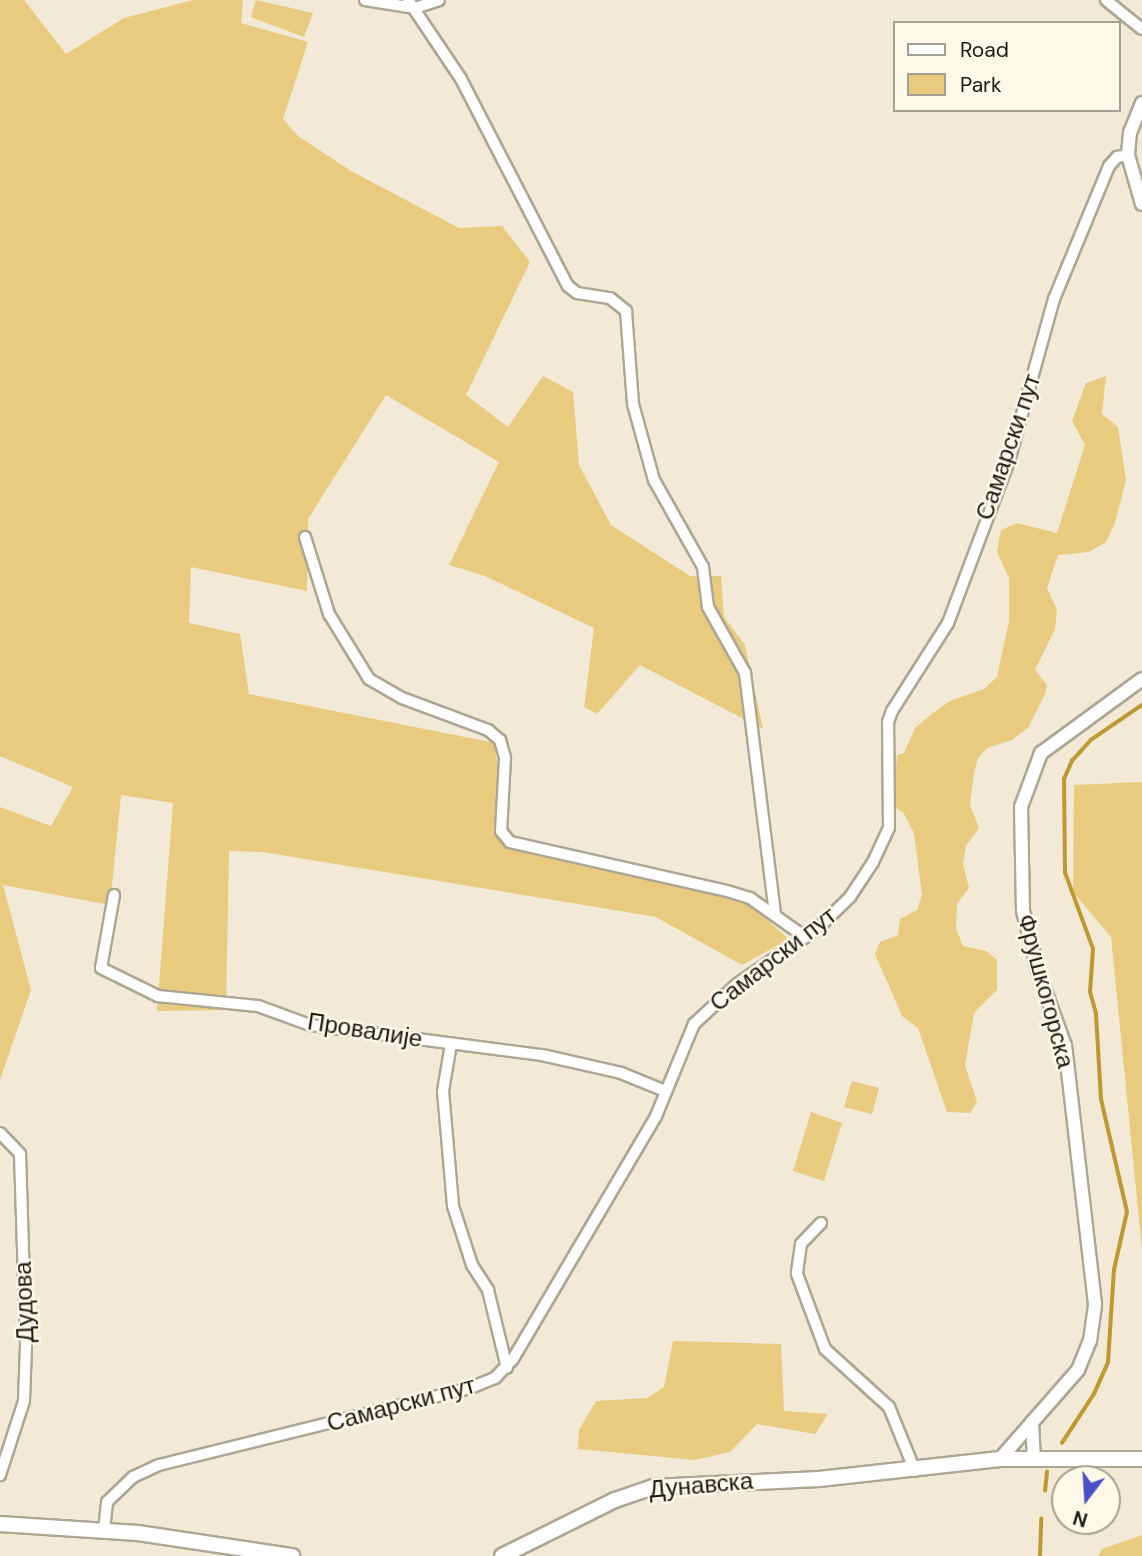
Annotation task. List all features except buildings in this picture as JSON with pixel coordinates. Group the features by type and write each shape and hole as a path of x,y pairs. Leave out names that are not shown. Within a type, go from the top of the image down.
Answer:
{"main road":[{"name":"Дунавска","path":"502,1556 615,1500 653,1487 915,1471 1000,1459 1142,1459"},
{"path":"0,1524 138,1533 292,1556"}],"street":[{"path":"365,0 412,4 439,0"},
{"path":"1106,0 1142,29"},
{"path":"412,4 461,79 568,286 577,293 610,298 626,311 633,404 654,480 703,567 708,607 745,673 775,914"},
{"path":"1142,103 1130,132 1128,155 1142,204"},
{"name":"Самарски пут","path":"104,1531 107,1502 127,1482 159,1465 470,1388 495,1378 506,1368 631,1161 694,1024 737,984 805,937 850,898 889,827 887,723 900,695 948,623 1009,461 1054,299 1110,166 1116,158 1128,155"},
{"path":"305,537 329,614 369,679 402,698 488,730 500,740 505,758 501,831 505,838 527,848 727,891 775,914 805,937"},
{"name":"Фрушкогорска","path":"1000,1459 1078,1370 1090,1341 1096,1304 1065,1046 1023,911 1021,807 1041,753 1142,679"},
{"name":"Провалије","path":"114,895 101,968 138,989 158,996 258,1006 310,1025 542,1055 621,1073 665,1091"},
{"path":"452,1044 443,1091 453,1206 472,1265 488,1290 506,1368"},
{"name":"Дудова","path":"0,1133 20,1154 26,1346 24,1401 0,1475"},
{"path":"821,1223 801,1244 797,1274 825,1349 889,1407 915,1471"},
{"path":"1032,1422 1034,1459"}],"green space":[{"path":"0,0 24,0 66,54 124,18 193,0 243,0 241,23 308,42 283,119 298,136 351,171 459,228 502,226 530,262 466,395 508,427 543,376 573,392 579,465 611,525 690,576 721,576 724,617 745,645 763,729 640,665 597,714 584,707 594,628 485,576 449,565 499,462 386,395 308,519 307,591 191,567 189,623 240,634 249,694 495,743 504,833 542,854 743,900 789,939 742,965 656,917 263,852 229,851 226,1010 157,1011 173,803 121,795 110,905 3,885 31,990 0,1080 0,807 51,826 73,787 0,756"},
{"path":"256,0 313,13 304,37 251,17"},
{"path":"1106,376 1102,414 1118,427 1126,480 1115,523 1106,542 1089,552 1058,555 1047,588 1057,610 1055,629 1035,670 1047,685 1045,694 1028,728 1012,740 987,748 978,758 974,773 970,805 979,828 966,846 963,864 969,888 957,904 956,928 963,946 986,951 997,960 997,990 974,1013 965,1065 977,1102 970,1113 947,1112 918,1028 902,1016 875,954 880,942 898,935 900,919 917,910 922,895 914,833 903,812 893,806 897,755 904,753 915,728 933,713 950,701 984,689 997,677 1009,621 1009,578 997,552 1001,530 1017,523 1057,533 1085,445 1072,421 1086,383"},
{"path":"1142,782 1142,1249 1111,937 1073,892 1074,785"},
{"path":"852,1081 879,1088 872,1114 844,1107"},
{"path":"811,1112 842,1123 824,1181 793,1171"},
{"path":"673,1341 781,1344 784,1411 828,1414 815,1434 757,1424 730,1452 695,1460 578,1449 579,1430 596,1401 647,1398 664,1387"},
{"path":"1142,1535 1142,1556 1098,1556 1102,1549"}],"waterway":[{"path":"1062,1443 1094,1394 1108,1362 1114,1270 1127,1212 1101,1099 1096,1014 1090,992 1093,949 1065,873 1064,779 1072,761 1091,740 1142,705"},
{"path":"1045,1491 1047,1472"},
{"path":"1040,1556 1041,1519"}]}
